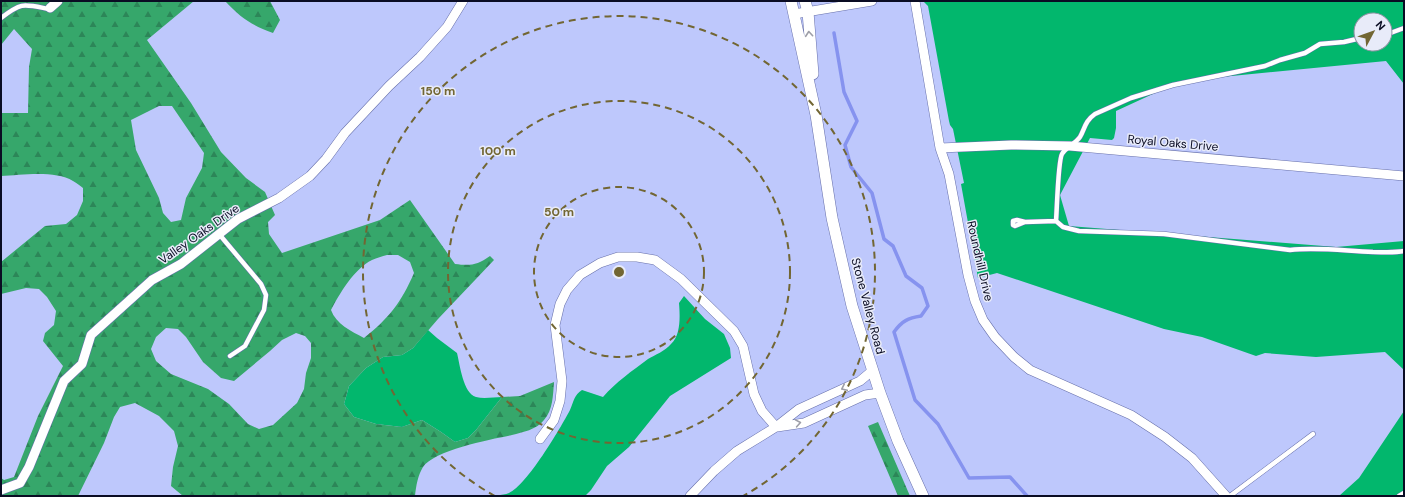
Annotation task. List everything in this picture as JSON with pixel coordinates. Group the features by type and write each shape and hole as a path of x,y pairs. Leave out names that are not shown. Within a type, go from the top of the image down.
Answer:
{"street":[{"path":"49,8 58,1"},
{"name":"Valley Oaks Drive","path":"1,490 20,483 29,467 64,381 82,364 91,335 152,280 181,264 238,219 279,198 310,176 326,159 345,133 389,86 420,57 447,27 463,1"},
{"name":"Stone Valley Road","path":"791,1 816,114 834,225 852,306 880,393 898,441 923,496"},
{"path":"794,14 806,6 872,1"},
{"name":"Roundhill Drive","path":"915,1 940,148 949,174 968,275 983,320 995,337 1014,358 1030,370 1131,415 1166,437 1192,458 1226,496"},
{"name":"Stone Valley Road","path":"806,6 816,114"},
{"name":"Royal Oaks Drive","path":"940,148 1011,145 1070,146 1404,176"},
{"path":"540,439 554,420 560,401 562,381 555,325 560,304 567,290 580,275 600,263 618,257 638,257 655,260 681,279 734,331 743,346 754,394 762,411 776,427"},
{"path":"690,496 714,471 737,451 776,427 799,409 860,381 872,371"},
{"path":"776,427 804,423 865,395 880,393"}],"lane":[{"path":"1,18 14,9 24,5 49,8"},
{"path":"1393,33 1404,28"},
{"path":"1056,221 1061,154 1079,137 1083,127 1090,117 1109,106 1173,85 1264,66 1304,53 1320,44 1353,40"},
{"path":"1025,222 1056,221 1063,227 1079,231 1164,234 1290,250 1308,248 1360,251 1404,251"},
{"path":"219,234 261,284 266,295 264,310 244,346 230,356"},
{"path":"1230,496 1313,434"},
{"path":"1399,496 1404,493"}],"green space":[{"path":"1,1 194,1 147,40 191,103 221,152 246,178 265,192 275,215 268,222 269,234 282,253 380,220 410,200 455,264 474,264 490,256 494,260 438,319 413,348 402,355 383,357 366,368 349,386 344,404 354,417 376,424 402,427 422,420 455,442 468,438 502,397 520,396 554,382 552,402 547,416 541,423 529,430 451,450 429,461 423,467 420,474 415,496 183,496 171,486 173,467 178,446 174,431 159,416 135,403 120,407 78,496 1,496 1,478 4,480 14,477 38,416 63,366 43,341 45,333 54,325 56,311 47,297 39,289 26,288 1,294 1,262 45,226 66,224 77,215 83,201 83,188 73,181 57,175 38,174 1,176 1,113 28,113 29,67 32,49 14,29 1,45","holes":["159,106 172,106 204,153 202,168 186,198 181,220 171,222 163,213 159,198 136,150 131,120","387,255 398,255 410,262 414,273 394,309 381,324 364,338 340,323 333,315 331,310 353,275 372,260","166,328 178,329 186,337 203,362 221,378 234,381 282,340 296,333 305,336 311,343 311,358 306,373 304,389 297,403 273,425 259,429 248,424 229,404 208,389 171,374 156,361 151,349 156,337"]},
{"path":"225,1 270,1 280,20 273,33 258,27 247,20"},
{"path":"923,1 1404,1 1404,84 1386,61 1181,81 1116,111 1116,128 1114,138 1112,140 1090,138 1060,195 1069,226 1336,247 1404,241 1404,370 1385,352 1316,357 1265,353 1256,356 1202,337 1164,329 997,273 978,278 961,184 964,183 953,129 949,121 928,6"},
{"path":"684,296 705,319 724,334 730,348 731,358 670,396 629,447 607,466 591,490 585,496 484,496 509,493 525,479 551,443 579,392 582,390 603,397 613,386 630,372 669,346 677,336 680,319 679,303"},
{"path":"428,330 457,353 465,384 472,394 479,398 502,397 468,438 455,442 422,420 402,427 376,424 354,417 344,404 349,386 366,368 383,357 402,355 413,348"},
{"path":"1404,411 1404,496 1339,496 1359,478"},
{"path":"878,422 910,496 898,496 868,426"}],"waterway":[{"path":"834,33 844,92 857,121 845,145 851,167 872,193 884,239 893,246 906,276 922,288 928,306 921,316 906,321 894,332 915,400 938,424 969,478 1010,477 1027,496"}]}
